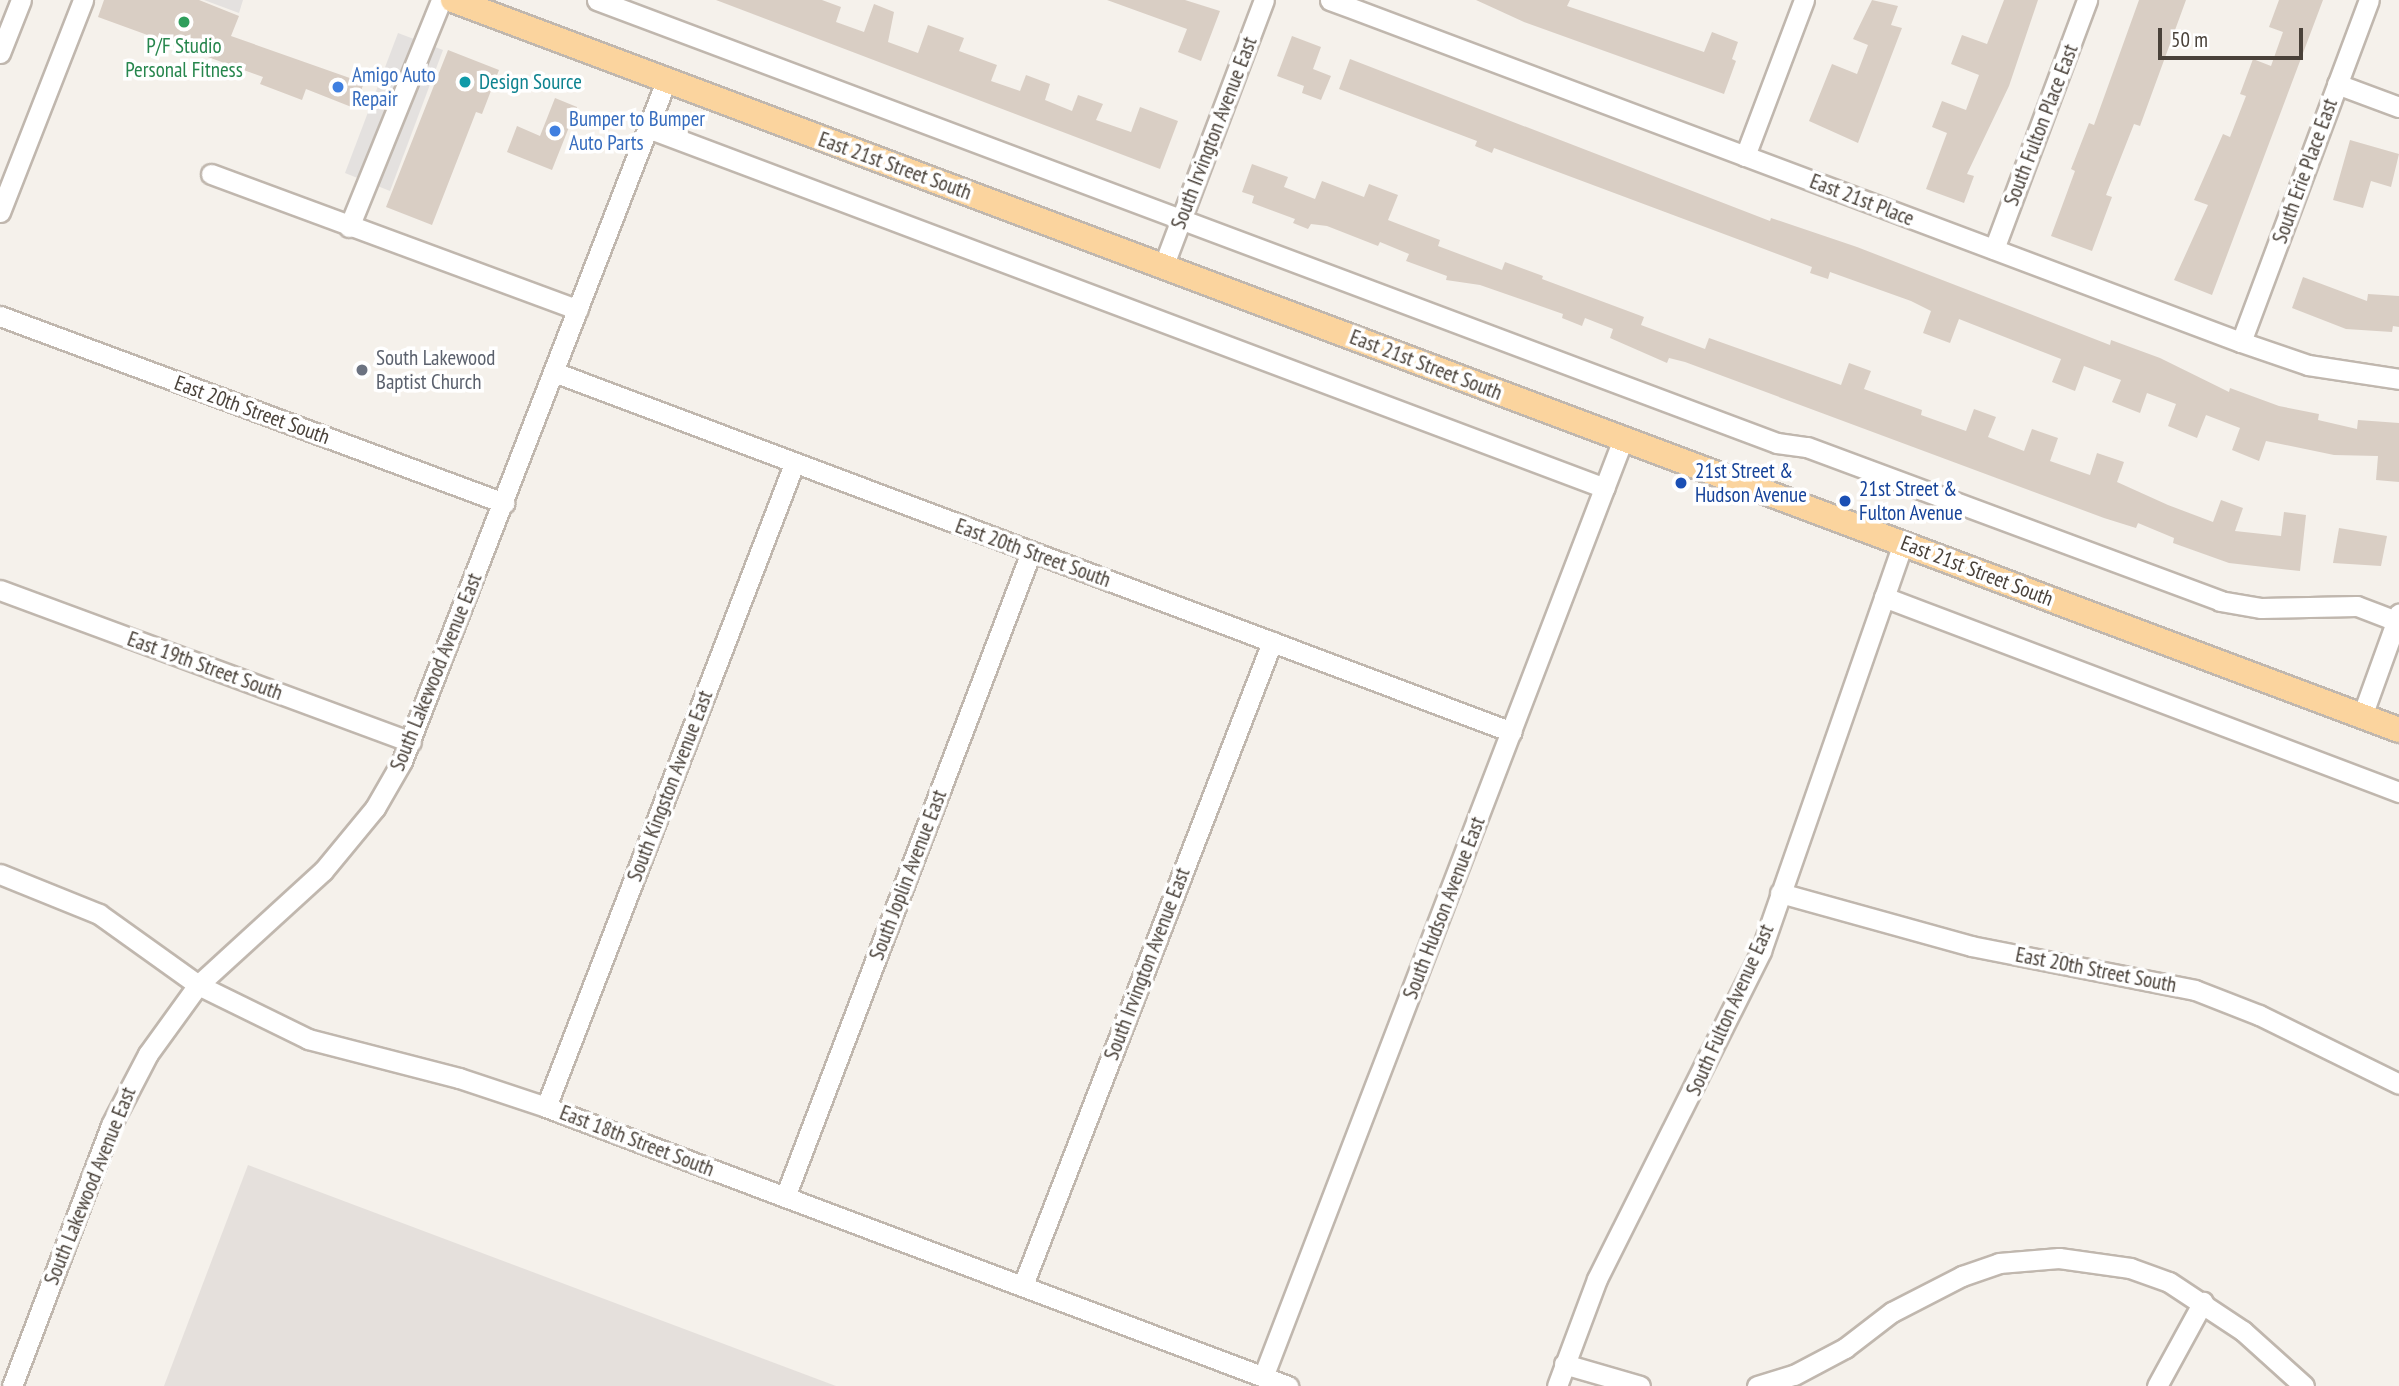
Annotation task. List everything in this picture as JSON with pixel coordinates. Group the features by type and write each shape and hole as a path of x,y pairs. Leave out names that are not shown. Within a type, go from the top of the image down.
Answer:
{"main road":[{"name":"East 21st Street South","path":"453,0 2399,730"}],"street":[{"path":"0,53 21,0"},
{"path":"0,212 83,0"},
{"path":"349,227 442,0"},
{"path":"597,0 1777,443 1807,447 2220,601 2261,608 2357,606 2398,618 2362,716"},
{"name":"South Irvington Avenue East","path":"1163,267 1264,0"},
{"name":"East 21st Place","path":"1330,0 2241,342 2308,365 2399,379"},
{"path":"1745,156 1804,0"},
{"name":"South Fulton Place East","path":"1994,249 2087,0"},
{"name":"South Erie Place East","path":"2241,342 2369,0"},
{"name":"South Lakewood Avenue East","path":"12,1386 111,1125 148,1054 198,985 323,871 375,807 411,742 666,81"},
{"path":"2337,85 2399,107"},
{"path":"648,128 1605,488"},
{"path":"211,174 578,310"},
{"name":"East 20th Street South","path":"0,316 505,503"},
{"name":"East 20th Street South","path":"554,372 1512,732"},
{"name":"South Hudson Avenue East","path":"1263,1377 1623,439"},
{"name":"South Kingston Avenue East","path":"546,1107 794,464"},
{"name":"South Fulton Avenue East","path":"1557,1386 1597,1279 1738,1002 1780,893 1903,543"},
{"name":"South Joplin Avenue East","path":"785,1197 1031,552"},
{"name":"East 19th Street South","path":"0,590 411,742"},
{"path":"1884,597 2399,792"},
{"name":"South Irvington Avenue East","path":"1023,1285 1272,642"},
{"name":"East 18th Street South","path":"0,874 99,914 198,985 308,1039 459,1078 546,1107 1288,1386"},
{"name":"East 20th Street South","path":"1780,893 1971,946 2195,990 2259,1015 2399,1084"},
{"path":"1757,1386 1794,1375 1846,1348 1892,1312 1930,1291 1999,1263 2029,1258 2095,1261 2169,1282 2203,1301 2304,1386"},
{"path":"2157,1386 2203,1301"},
{"path":"1564,1364 1640,1386"}],"shaded area":[{"path":"204,0 243,0 239,13"},
{"path":"398,33 443,50 390,191 345,173"},
{"path":"248,1165 836,1386 164,1386"}],"building":[{"path":"104,0 199,0 239,16 231,36 364,83 354,108 306,89 302,100 260,84 263,77 98,17"},
{"path":"716,0 822,0 841,7 836,22 864,32 874,4 894,12 888,42 918,53 928,25 964,38 959,51 997,65 991,81 1020,91 1026,75 1050,84 1045,100 1072,111 1078,95 1103,104 1096,120 1131,132 1140,107 1178,121 1160,169"},
{"path":"1107,0 1185,0 1220,11 1201,61 1178,52 1187,29"},
{"path":"1476,0 1570,0 1567,6 1704,52 1712,32 1738,42 1732,59 1736,61 1724,94 1524,22"},
{"path":"1872,0 1898,6 1891,25 1902,28 1858,143 1809,121 1832,64 1857,74 1868,45 1853,39"},
{"path":"2004,0 2038,0 2009,86 1967,174 1974,176 1964,203 1926,189 1947,133 1932,127 1942,101 1966,110 1979,75 1951,64 1962,35 1987,44"},
{"path":"2139,0 2186,0 2140,126 2134,124 2106,195 2112,197 2092,251 2051,236 2075,171 2071,169 2089,123 2094,125"},
{"path":"2279,0 2323,0 2212,295 2174,280 2208,205 2194,200 2223,134 2230,137 2246,96 2240,94 2253,59 2271,66 2283,32 2269,27"},
{"path":"1292,36 1321,47 1313,69 1331,76 1321,100 1302,93 1304,86 1277,76"},
{"path":"448,50 499,70 482,114 476,112 432,225 386,207"},
{"path":"1350,59 1770,221 1771,218 1857,247 2110,345 2111,340 2160,358 2229,392 2230,388 2279,406 2319,414 2318,420 2357,429 2358,420 2399,423 2399,482 2376,480 2378,456 2334,455 2266,441 2259,461 2232,450 2240,428 2206,415 2197,438 2168,426 2176,404 2147,393 2140,413 2112,402 2121,380 2084,366 2075,391 2052,382 2061,359 1959,319 1950,343 1923,333 1931,311 1911,301 1830,272 1828,279 1810,273 1812,267 1494,148 1492,153 1475,146 1477,141 1339,89"},
{"name":"Bumper to Bumper Auto Parts","path":"555,98 577,107 552,170 507,152 517,126 540,136"},
{"path":"2350,140 2399,154 2391,187 2371,181 2363,208 2333,200"},
{"path":"1252,164 1288,177 1284,187 1315,199 1322,181 1364,197 1369,184 1398,195 1388,220 1440,240 1438,246 1502,270 1505,262 1543,276 1542,279 1644,317 1641,325 1705,349 1709,338 1841,385 1849,363 1871,371 1864,389 1922,410 1921,415 1966,431 1974,409 1996,417 1988,437 2024,451 2032,429 2058,438 2050,461 2090,475 2097,453 2124,462 2117,482 2168,505 2213,522 2221,500 2243,508 2235,531 2281,536 2284,512 2306,515 2300,571 2229,563 2173,543 2174,538 2138,523 2136,528 2104,518 1685,362 1669,358 1667,363 1610,338 1613,329 1585,318 1582,326 1562,318 1563,314 1480,285 1446,280 1447,276 1406,261 1409,254 1380,242 1378,246 1327,226 1311,224 1308,229 1293,223 1295,219 1252,203 1254,196 1242,192"},
{"path":"2303,277 2367,301 2368,294 2399,296 2399,327 2393,326 2392,332 2346,329 2292,308"},
{"path":"2339,528 2387,536 2381,566 2333,563"}],"place":[{"name":"P/F Studio Personal Fitness","path":"184,22"},
{"name":"Design Source","path":"465,82"},
{"name":"Amigo Auto Repair","path":"338,87"},
{"name":"Bumper to Bumper Auto Parts","path":"555,131"},
{"name":"South Lakewood Baptist Church","path":"362,370"},
{"name":"21st Street & Hudson Avenue","path":"1681,483"},
{"name":"21st Street & Fulton Avenue","path":"1845,501"}]}
